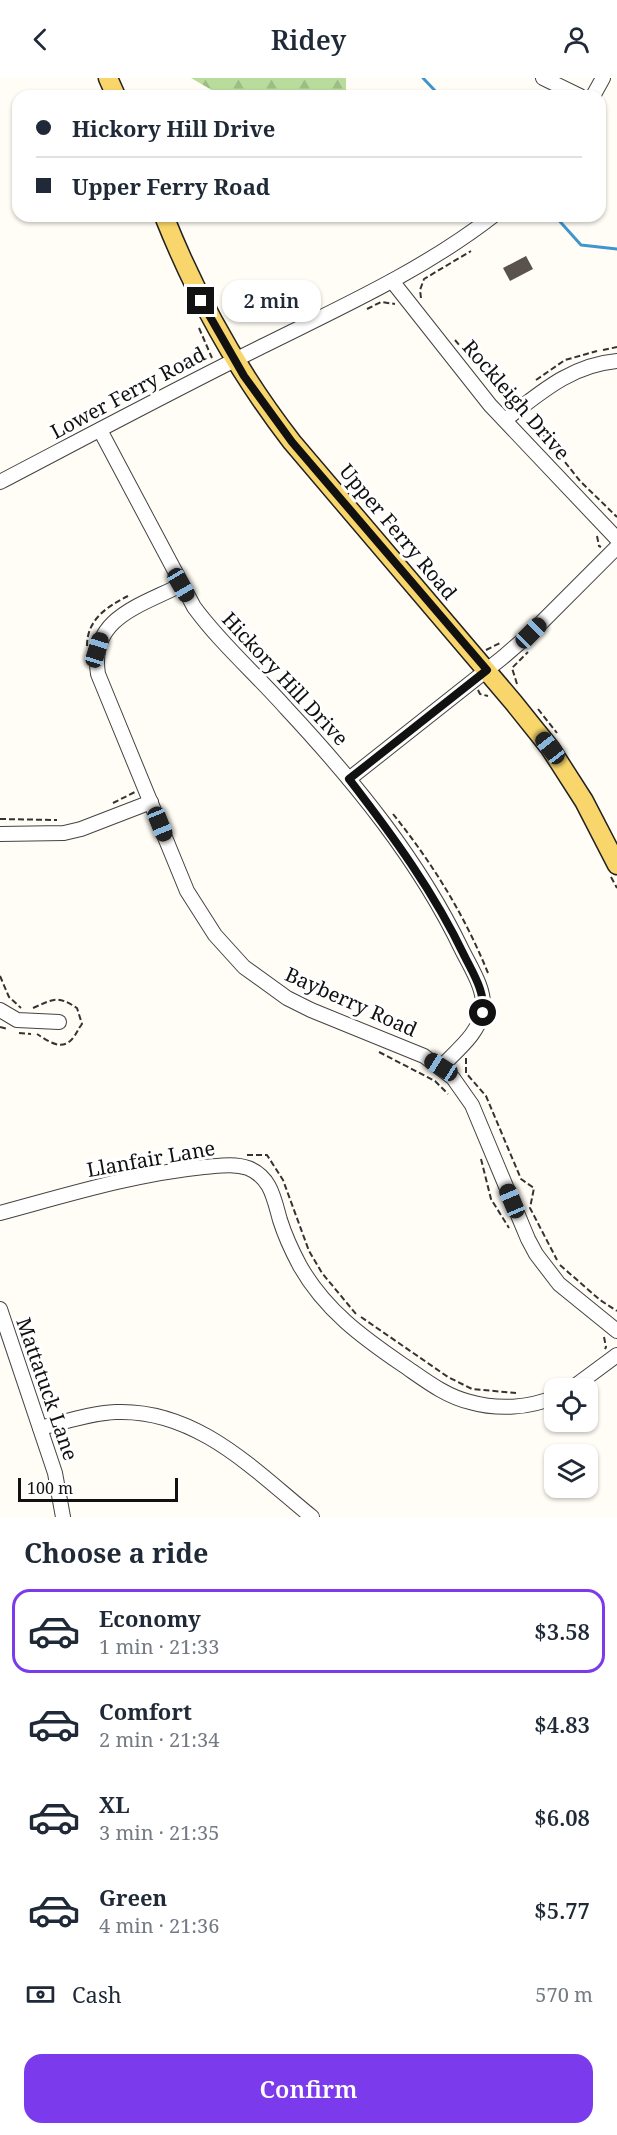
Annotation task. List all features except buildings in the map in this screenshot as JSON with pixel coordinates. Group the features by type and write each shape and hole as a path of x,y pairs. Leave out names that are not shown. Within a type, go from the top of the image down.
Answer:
{"main road":[{"name":"Upper Ferry Road","path":"167,222 192,283 234,360 267,410 478,670 514,703 564,768 584,801 612,867"}],"street":[{"path":"543,78 568,90"},
{"name":"Lower Ferry Road","path":"0,482 392,281 436,256 484,222"},
{"name":"Rockleigh Drive","path":"392,281 490,405 617,539"},
{"path":"505,420 556,381 572,372 590,365 617,361"},
{"name":"Hickory Hill Drive","path":"100,430 194,608 211,630 281,702 349,779 386,827 436,902 456,938 482,992 484,1003 479,1024 441,1067"},
{"path":"349,779 478,670 531,633 617,547"},
{"name":"Bayberry Road","path":"181,585 114,619 101,638 97,650 98,674 187,891 200,914 215,935 244,967 287,998 424,1056 453,1078 472,1105 536,1254 560,1284 610,1332"},
{"path":"0,834 64,833 81,829 151,802"},
{"path":"0,1010 17,1020 60,1022"},
{"name":"Llanfair Lane","path":"0,1213 151,1174 228,1165 250,1169 267,1182 272,1191 289,1243 312,1286 341,1319 360,1335 434,1387 471,1402 512,1407 544,1400"},
{"name":"Mattatuck Lane","path":"0,1309 55,1473 63,1517"},
{"path":"587,1378 617,1355"},
{"path":"40,1428 96,1414 117,1412 149,1414 181,1422 215,1439 312,1517"}],"path":[{"path":"426,305 421,298 420,290 424,279 471,251"},
{"path":"452,336 505,399 512,398"},
{"path":"534,382 565,360 617,347"},
{"path":"537,427 580,481 617,517"},
{"path":"496,698 480,694 478,670 492,646 503,642"},
{"path":"517,684 512,668 535,646"},
{"path":"538,709 559,735"},
{"path":"390,811 430,862 472,933 488,973"},
{"path":"612,867 617,888"},
{"path":"373,1049 435,1081 449,1095"},
{"path":"473,1052 466,1058 466,1073 486,1096 521,1179 534,1188 530,1208 559,1264 600,1300 617,1311"},
{"path":"480,1154 490,1199 510,1229"},
{"path":"247,1155 267,1155 283,1180 309,1251 322,1273 357,1315 448,1377 472,1389 520,1394"},
{"path":"599,1355 606,1347 610,1332"}],"green space":[{"path":"191,78 346,78 346,90 212,90"}],"waterway":[{"path":"423,78 434,90"},
{"path":"560,222 581,245 617,249"}],"route":[{"path":"201,301 234,360 267,410 487,670 349,779 396,840 436,902 482,992 483,1013"}]}
